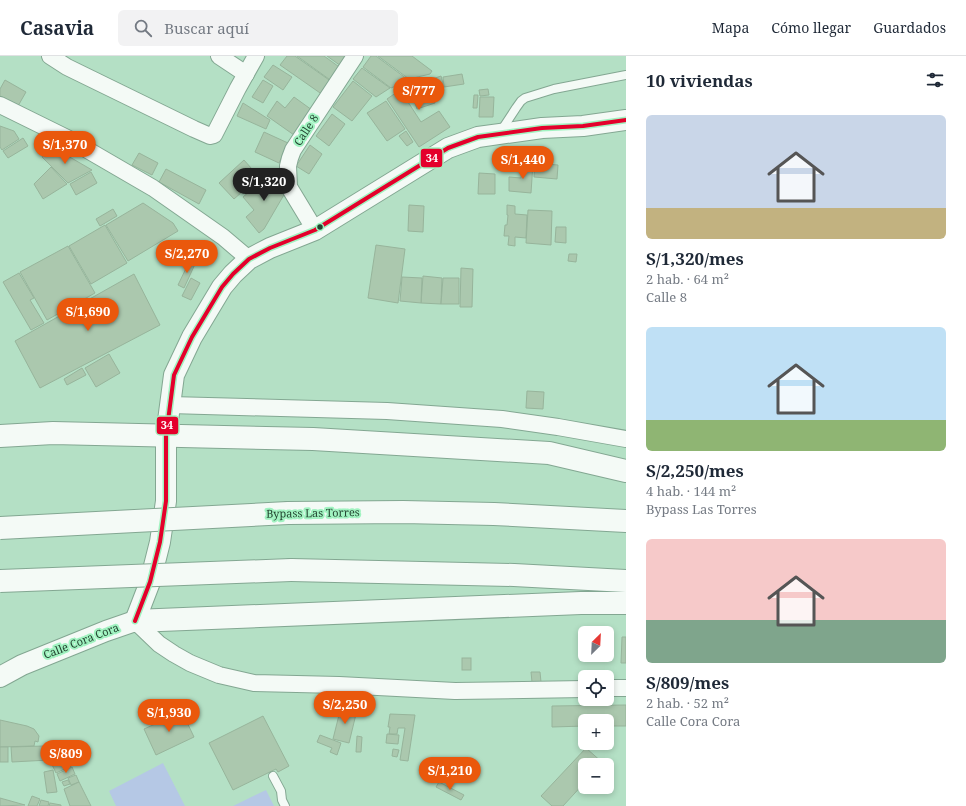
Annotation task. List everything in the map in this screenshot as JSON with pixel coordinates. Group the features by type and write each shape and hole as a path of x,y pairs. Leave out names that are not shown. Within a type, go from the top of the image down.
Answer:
{"highway":[{"path":"0,436 53,433 313,439 550,453 626,471"},
{"name":"Bypass Las Torres","path":"0,528 288,513 418,512 494,514 626,521"},
{"path":"0,581 291,570 514,575 626,581"},
{"path":"135,621 581,603 626,603"}],"street":[{"path":"50,56 74,70 210,136 214,135 256,56"},
{"path":"219,56 246,74"},
{"name":"Calle 8","path":"315,230 289,188 288,166 293,150 355,56"},
{"path":"0,105 67,138 153,188 223,237 249,259"},
{"path":"578,689 456,691 339,685 254,683 218,676 174,654 159,644 135,621 150,582 160,542 166,501 166,436 174,375 192,337 222,287 233,274 249,259 270,248 315,230 448,148 478,137 542,128 583,126 626,120"},
{"path":"170,405 387,411 502,419 626,439"},
{"name":"Calle Cora Cora","path":"0,678 22,665 106,631 135,621"},
{"path":"614,688 626,688"}],"lane":[{"path":"500,134 516,108 525,98 554,89 626,75"},
{"path":"273,776 281,791 282,800 285,806"}],"water":[{"path":"163,763 185,806 116,806 109,791"},
{"path":"266,790 274,806 233,806"}],"building":[{"path":"287,56 295,56 332,82 323,95 280,65"},
{"path":"297,56 324,56 342,69 333,82"},
{"path":"327,56 348,56 341,66"},
{"path":"371,56 376,56 407,79 405,82 391,88 363,67"},
{"path":"378,56 412,56 432,71 430,74 409,79"},
{"path":"273,65 292,77 283,90 264,77"},
{"path":"362,68 390,88 376,97 353,79"},
{"path":"462,74 464,84 444,87 443,77"},
{"path":"441,76 443,83 430,88 435,103 417,109 414,100 408,102 421,122 439,111 450,127 419,147 387,99 400,90"},
{"path":"5,80 26,92 18,106 0,96 0,89"},
{"path":"263,80 273,86 263,103 252,97"},
{"path":"353,81 372,96 352,121 333,107"},
{"path":"488,89 489,95 480,96 479,90"},
{"path":"474,95 478,95 477,108 473,108"},
{"path":"294,97 312,110 294,135 267,116 277,101 285,108"},
{"path":"480,97 494,97 493,117 479,117"},
{"path":"386,101 405,129 387,141 367,113"},
{"path":"243,103 270,120 266,129 237,116"},
{"path":"332,114 345,124 329,146 316,136"},
{"path":"0,126 14,131 19,139 2,150 0,147"},
{"path":"406,131 413,142 407,146 399,136"},
{"path":"264,132 288,143 279,163 255,152"},
{"path":"23,138 28,146 8,158 3,151"},
{"path":"49,145 92,170 68,183 42,157"},
{"path":"310,145 322,154 309,174 296,166"},
{"path":"139,153 158,163 152,175 132,165"},
{"path":"244,160 259,177 234,199 219,183"},
{"path":"522,162 533,163 531,193 509,191 509,177 521,178"},
{"path":"535,163 558,165 557,179 534,177"},
{"path":"51,167 67,184 43,199 34,184"},
{"path":"166,169 206,190 199,204 159,182"},
{"path":"91,172 97,183 76,195 70,184"},
{"path":"479,173 495,174 495,194 478,194"},
{"path":"269,175 285,193 264,229 259,233 246,217 254,210 243,197"},
{"path":"143,203 173,223 178,231 128,261 106,225"},
{"path":"409,205 424,206 423,232 408,231"},
{"path":"507,205 515,206 515,214 527,215 526,238 515,237 515,246 508,245 509,236 504,236 508,215"},
{"path":"113,209 117,216 100,226 96,219"},
{"path":"528,210 552,211 551,245 526,243"},
{"path":"105,225 127,263 91,284 69,246"},
{"path":"556,227 566,227 566,243 555,242"},
{"path":"376,245 405,249 398,303 368,298"},
{"path":"68,246 95,293 47,320 20,272"},
{"path":"569,254 577,254 576,262 568,261"},
{"path":"190,260 196,262 184,288 178,285"},
{"path":"461,268 473,269 472,307 460,307"},
{"path":"19,273 34,298 30,300 44,323 31,330 3,282"},
{"path":"134,274 160,325 40,388 15,341"},
{"path":"423,276 442,278 441,304 421,303"},
{"path":"402,277 422,278 421,303 400,301"},
{"path":"191,278 200,283 191,300 182,296"},
{"path":"443,278 459,278 459,304 441,304"},
{"path":"109,354 120,373 96,387 85,368"},
{"path":"82,368 86,375 67,385 64,379"},
{"path":"527,391 544,392 543,409 526,408"},
{"path":"622,637 626,637 626,663 621,663"},
{"path":"462,658 471,658 471,670 462,670"},
{"path":"531,672 540,672 541,682 532,682"},
{"path":"626,705 626,726 614,726 614,714 578,714 578,726 552,727 552,706"},
{"path":"341,707 357,710 349,743 333,739"},
{"path":"182,712 194,737 156,755 144,729"},
{"path":"390,714 415,715 408,761 400,760 405,728 398,728 397,734 389,734 390,727 388,727"},
{"path":"263,716 289,766 278,772 276,769 233,790 209,743"},
{"path":"0,720 34,729 39,736 38,742 35,741 34,746 0,747"},
{"path":"387,734 399,735 398,744 386,743"},
{"path":"320,735 341,743 337,755 330,752 332,748 317,742"},
{"path":"357,736 362,737 361,752 356,752"},
{"path":"44,746 49,760 12,762 11,747"},
{"path":"0,747 8,747 8,762 0,762"},
{"path":"61,747 71,766 56,773 47,754"},
{"path":"393,749 399,750 397,757 392,756"},
{"path":"584,750 588,750 597,758 578,758 578,790 563,806 552,806 541,796"},
{"path":"72,767 75,774 60,781 57,774"},
{"path":"53,770 57,792 47,793 44,772"},
{"path":"76,775 79,782 71,785 68,778"},
{"path":"68,780 70,784 64,786 62,782"},
{"path":"79,782 91,806 70,806 64,789"},
{"path":"439,782 464,795 461,800 436,787"},
{"path":"32,796 40,799 37,806 28,806"},
{"path":"0,798 25,805 0,806"},
{"path":"41,800 49,802 48,806 39,806"},
{"path":"50,803 61,805 61,806 49,806"}],"transit line":[{"name":"34","path":"135,621 150,582 160,542 166,501 166,436 174,375 192,337 222,287 233,274 249,259 270,248 315,230 448,148 478,137 542,128 583,126 626,120"}]}
